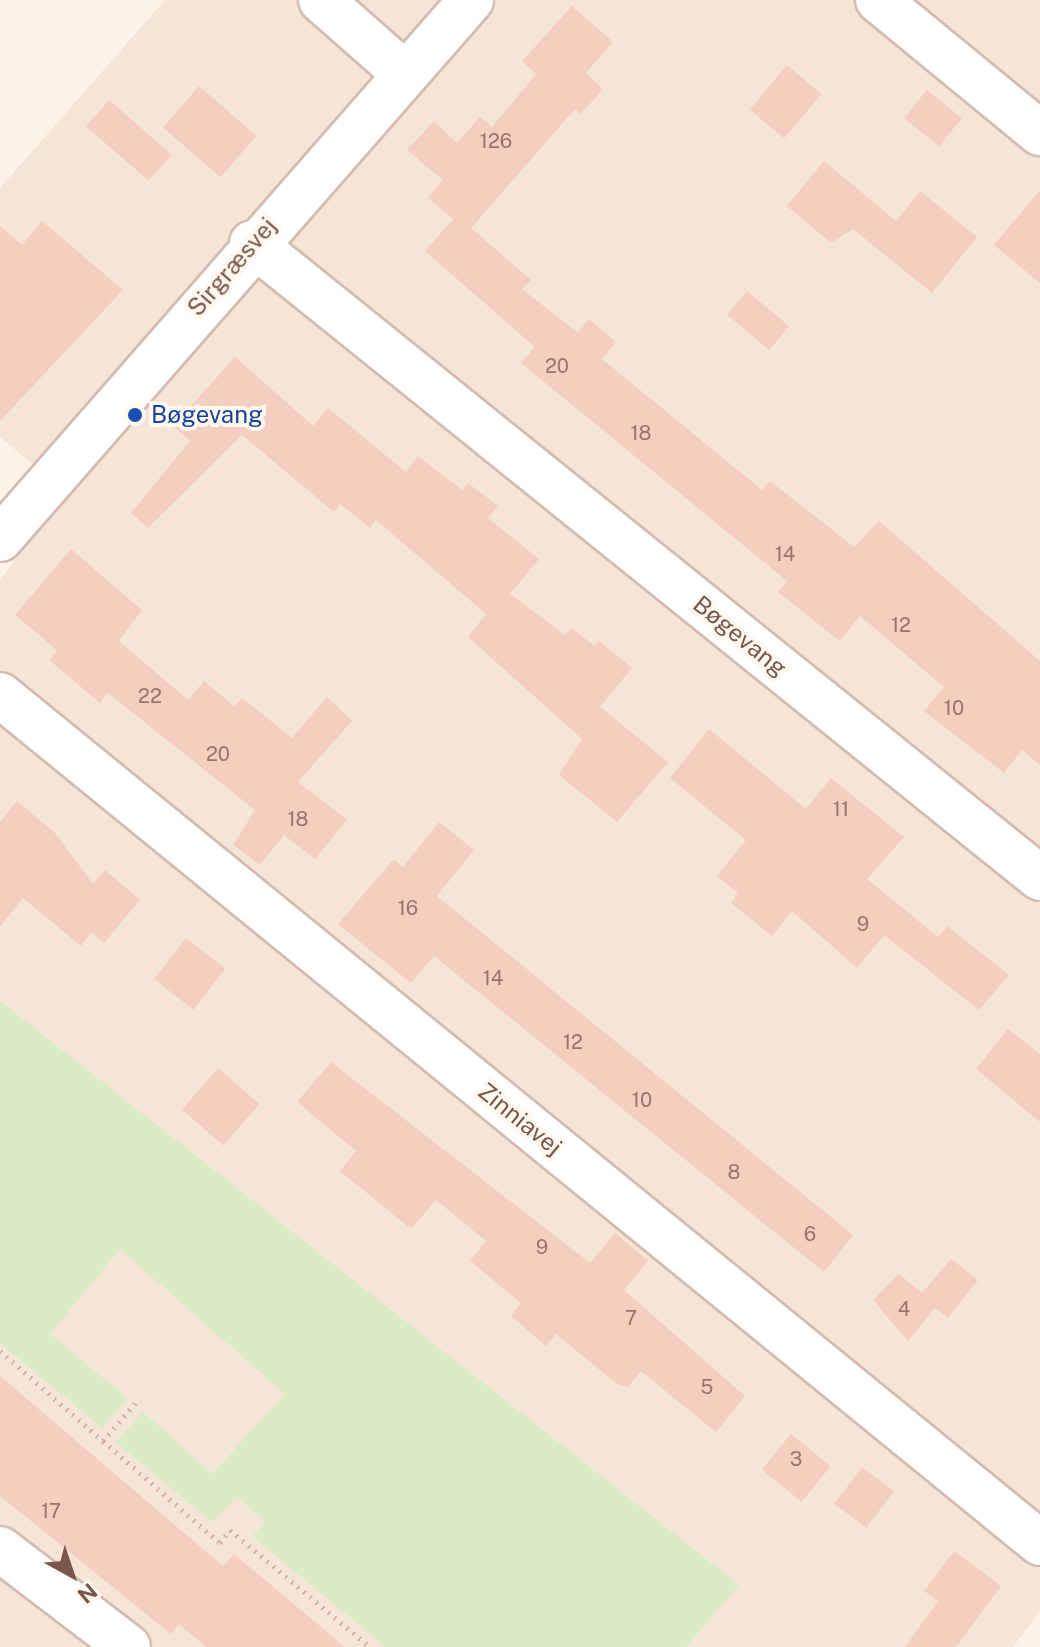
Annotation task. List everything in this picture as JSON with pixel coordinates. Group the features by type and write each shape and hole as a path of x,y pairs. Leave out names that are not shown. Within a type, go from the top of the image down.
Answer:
{"street":[{"path":"321,0 405,74"},
{"name":"Sirgræsvej","path":"0,539 252,243 471,0"},
{"path":"878,0 1040,133"},
{"name":"Bøgevang","path":"252,243 1040,878"},
{"name":"Zinniavej","path":"0,695 1040,1543"},
{"path":"0,1549 128,1647"}],"path":[{"path":"0,1351 220,1543 230,1530 370,1647"},
{"path":"103,1441 138,1400"}],"shaded area":[{"path":"165,0 1040,0 1040,1611 1013,1647 0,1647 0,580 66,492 0,437 0,188"}],"green space":[{"path":"0,1001 739,1585 686,1647 386,1647 252,1536 266,1522 237,1497 212,1522 116,1442 143,1412 212,1474 285,1394 120,1249 50,1334 127,1398 102,1428 0,1343"}],"building":[{"path":"572,6 613,42 586,73 603,89 581,114 575,109 471,228 531,280 522,289 578,333 589,319 616,342 602,359 762,490 770,481 854,547 879,521 1040,661 1040,765 1022,750 1004,773 924,711 944,687 860,616 840,641 778,592 787,581 521,363 535,347 425,251 453,219 428,198 443,180 407,150 434,121 457,143 480,117 492,127 536,74 522,61"},
{"path":"787,65 821,94 784,138 750,109"},
{"path":"199,86 256,136 220,177 163,128"},
{"path":"927,90 962,118 939,146 904,118"},
{"path":"109,100 172,154 149,181 86,126"},
{"path":"824,161 896,221 920,191 977,237 932,293 853,229 831,243 787,206"},
{"path":"1040,190 1040,283 994,245"},
{"path":"42,221 123,290 0,421 0,226 22,245"},
{"path":"747,291 789,326 769,350 727,315"},
{"path":"235,357 313,426 328,408 406,472 418,456 462,490 468,483 498,506 488,518 539,559 510,594 565,635 571,628 595,646 599,641 632,668 600,707 668,762 617,822 559,775 582,739 468,637 486,614 376,520 370,528 340,504 334,512 242,435 148,528 131,513 190,441 173,426"},
{"path":"71,549 142,610 119,641 188,700 204,681 234,706 242,698 292,738 327,697 352,721 298,782 347,820 315,859 284,835 260,865 233,845 255,810 108,693 100,703 49,660 57,650 15,615"},
{"path":"709,729 806,809 831,778 904,837 867,879 938,937 947,926 1009,975 979,1010 884,935 857,968 792,911 772,936 731,903 738,893 717,876 746,840 670,778"},
{"path":"17,801 55,833 93,884 105,870 140,900 104,943 91,932 81,946 23,898 0,927 0,822"},
{"path":"439,822 474,850 437,896 853,1235 824,1272 434,956 411,983 338,924 394,859 403,867"},
{"path":"186,938 225,969 193,1010 154,979"},
{"path":"1008,1029 1040,1054 1040,1122 976,1069"},
{"path":"331,1062 590,1263 615,1233 648,1261 624,1290 745,1396 716,1432 641,1371 628,1387 617,1384 556,1334 546,1346 511,1316 521,1303 470,1261 486,1241 436,1200 411,1229 340,1171 356,1151 297,1102"},
{"path":"218,1068 260,1104 223,1146 182,1110"},
{"path":"951,1259 978,1280 948,1318 935,1308 908,1341 873,1300 899,1274 922,1293"},
{"path":"0,1376 223,1566 234,1554 345,1647 206,1647 179,1624 171,1634 0,1496"},
{"path":"791,1434 831,1466 802,1502 762,1470"},
{"path":"862,1467 894,1491 866,1528 834,1504"},
{"path":"954,1551 1001,1586 956,1647 905,1647 938,1601 924,1591"}],"place":[{"name":"Bøgevang","path":"135,415"}]}
